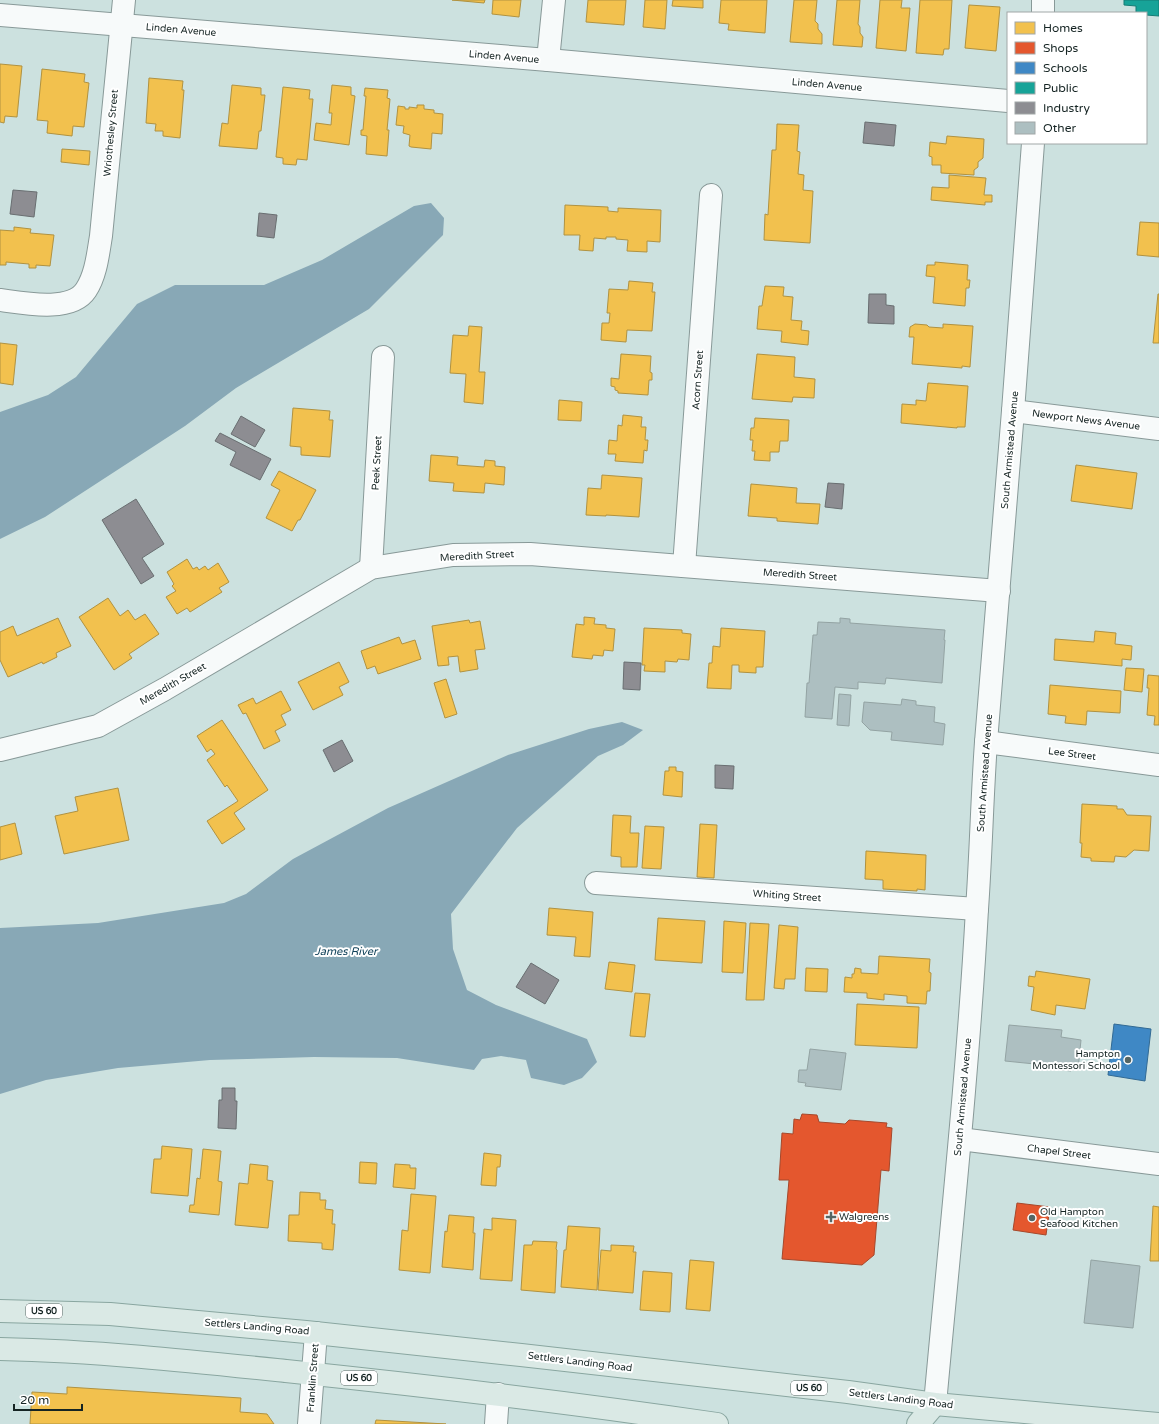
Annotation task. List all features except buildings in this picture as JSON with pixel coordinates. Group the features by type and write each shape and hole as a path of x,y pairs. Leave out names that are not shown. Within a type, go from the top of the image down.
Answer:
{"main road":[{"name":"Settlers Landing Road","path":"0,1311 110,1314 316,1333 521,1355 848,1392 936,1414 1158,1424"},
{"name":"US 60","path":"0,1349 45,1350 133,1356 313,1374 596,1406 717,1424"},
{"path":"918,1424 936,1414"}],"street":[{"name":"Wriothesley Street","path":"0,300 58,304 69,302 85,292 90,284 96,266 101,236 124,0"},
{"path":"548,60 554,0"},
{"path":"1043,12 1044,0"},
{"name":"Linden Avenue","path":"0,15 548,60 1007,100"},
{"name":"South Armistead Avenue","path":"936,1414 960,1139 977,909 986,742 1033,144"},
{"name":"Acorn Street","path":"684,566 711,195"},
{"name":"Peek Street","path":"371,568 383,357"},
{"name":"Newport News Avenue","path":"1013,411 1159,429"},
{"name":"Meredith Street","path":"0,750 98,726 165,689 371,568 453,556 530,554 999,591"},
{"name":"Lee Street","path":"986,742 1159,765"},
{"name":"Whiting Street","path":"596,883 977,909"},
{"name":"Chapel Street","path":"960,1139 1159,1164"},
{"name":"Franklin Street","path":"309,1424 316,1333"},
{"path":"496,1424 498,1394"}],"water":[{"path":"431,203 444,218 443,235 369,309 236,388 185,426 45,517 0,539 0,412 48,395 76,377 137,304 175,285 264,285 322,260 414,206"},
{"name":"James River","path":"622,722 643,730 623,745 598,756 517,828 451,914 453,949 467,990 496,1005 587,1039 597,1062 582,1078 564,1085 531,1078 526,1060 501,1056 482,1059 474,1070 397,1058 314,1057 210,1060 118,1068 46,1080 0,1094 0,928 98,923 224,903 246,894 293,859 388,808 508,755 589,729"}],"place":[{"name":"Hampton Montessori School","path":"1128,1060"},
{"name":"Walgreens","path":"831,1217"},
{"name":"Old Hampton Seafood Kitchen","path":"1032,1218"}]}
